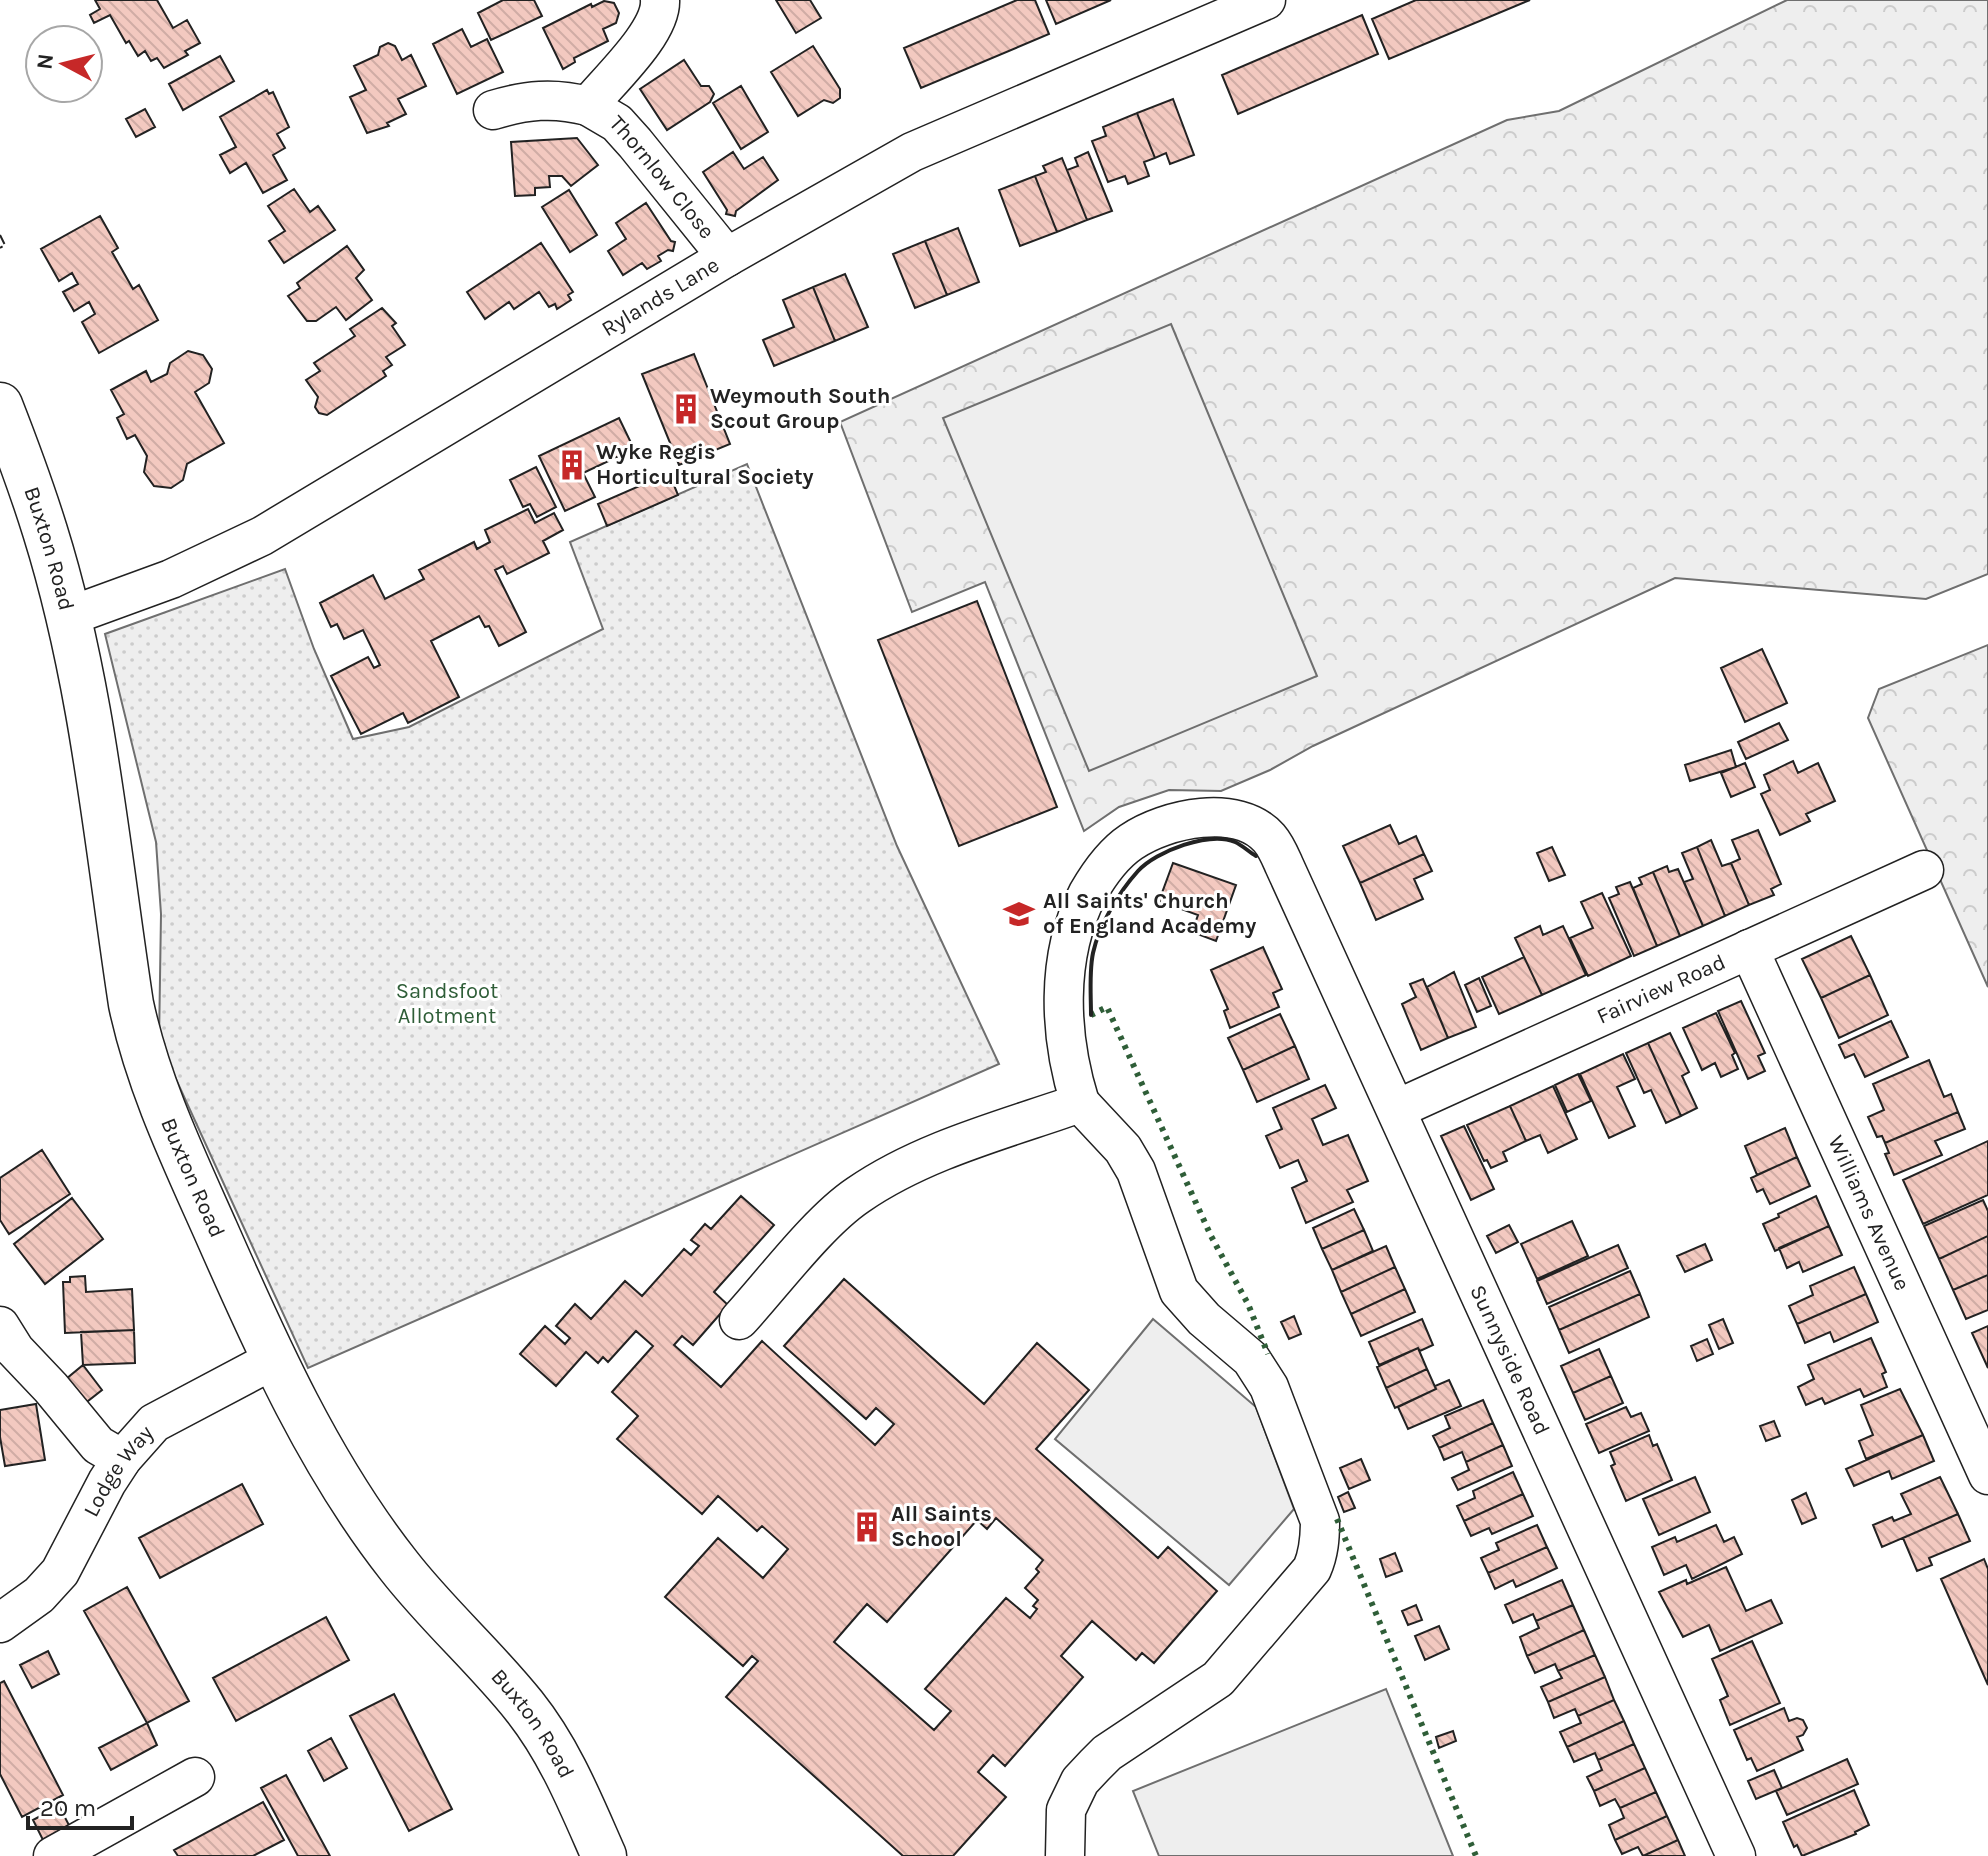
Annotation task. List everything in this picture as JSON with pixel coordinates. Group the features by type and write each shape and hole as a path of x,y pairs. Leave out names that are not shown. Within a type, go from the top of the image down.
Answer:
{"highway":[{"name":"Buxton Road","path":"0,405 46,532 67,617 92,738 131,1004 140,1048 166,1119 273,1360 361,1514 400,1568 525,1707 553,1746 604,1856"}],"street":[{"name":"Thornlow Close","path":"588,106 651,33 661,11 660,0"},
{"name":"Rylands Lane","path":"67,617 171,579 262,536 727,257 942,137 1266,0"},
{"name":"Thornlow Close","path":"493,110 524,101 548,99 588,106 617,123 727,257"},
{"name":"Sunnyside Road","path":"1080,1103 1071,1073 1064,1026 1065,975 1069,945 1088,893 1115,856 1150,832 1192,818 1215,817 1255,827 1268,837 1284,865 1736,1856"},
{"name":"Fairview Road","path":"1397,1109 1924,870"},
{"name":"Williams Avenue","path":"1749,949 1988,1475"},
{"path":"739,1320 855,1196 894,1173 947,1150 1080,1103 1123,1149 1136,1171 1179,1291 1204,1319 1251,1359 1269,1387 1320,1521 1317,1558 1312,1569 1218,1679 1107,1753 1080,1781 1066,1810 1065,1856"},
{"path":"0,1326 15,1350 98,1445 122,1459"},
{"name":"Lodge Way","path":"0,1623 39,1595 60,1572 107,1482 122,1459 154,1423 273,1360"},
{"path":"53,1856 195,1777"}],"green space":[{"path":"1787,0 1988,0 1988,574 1926,599 1675,578 1221,791 1169,790 1119,807 1084,831 985,582 912,612 840,422 1507,120 1559,111"},
{"path":"1171,324 1317,676 1089,771 943,418"},
{"name":"Sandsfoot Allotment","path":"747,464 897,846 999,1064 308,1368 159,1042 161,914 156,842 105,634 285,569 314,649 353,739 409,727 603,629 570,542"},
{"path":"1988,645 1988,987 1868,718 1879,689"},
{"path":"1153,1319 1256,1407 1294,1509 1229,1585 1055,1439"},
{"path":"1386,1689 1453,1856 1159,1856 1133,1791"}],"building":[{"path":"95,0 157,0 173,28 187,20 200,43 185,51 188,55 164,68 157,58 151,61 145,51 138,56 129,41 126,43 110,15 94,23 90,15 100,9"},
{"path":"503,0 534,0 542,16 491,40 478,13"},
{"path":"776,0 810,0 821,18 796,33"},
{"path":"1017,0 1035,0 1049,34 921,88 904,48"},
{"path":"1046,0 1111,0 1056,24"},
{"path":"1416,0 1530,0 1389,59 1372,19"},
{"path":"604,1 614,3 619,13 616,23 603,29 608,41 574,58 575,62 563,69 543,28 591,4 592,7"},
{"path":"1362,15 1378,54 1238,114 1222,75"},
{"path":"462,29 471,47 487,39 503,72 457,94 433,44"},
{"path":"388,43 395,46 402,60 411,55 426,86 398,99 406,114 387,123 389,126 367,133 350,97 366,90 354,66 378,55 380,47"},
{"path":"813,46 840,89 840,98 833,103 824,100 798,116 771,72"},
{"path":"220,56 234,81 183,110 169,84"},
{"path":"684,60 701,86 709,86 714,94 710,102 667,130 640,89"},
{"path":"741,86 768,132 741,149 713,103"},
{"path":"267,90 269,94 273,92 289,127 277,134 285,148 273,155 287,180 263,193 246,163 230,173 220,155 236,147 220,117"},
{"path":"1173,99 1194,155 1170,164 1166,153 1155,158 1137,113"},
{"path":"145,109 155,127 136,137 126,119"},
{"path":"1137,113 1155,158 1144,162 1149,176 1128,184 1125,176 1108,182 1092,141 1106,136 1103,127"},
{"path":"577,138 598,165 571,186 562,176 549,176 550,187 535,188 535,195 515,196 511,142"},
{"path":"733,152 744,169 763,157 778,180 736,211 735,216 726,214 727,210 703,172"},
{"path":"1088,152 1112,211 1087,220 1067,170 1078,166 1075,158"},
{"path":"1062,158 1087,220 1057,232 1035,176 1046,172 1043,166"},
{"path":"1035,176 1057,232 1020,246 999,190"},
{"path":"294,189 310,212 318,206 335,230 284,263 269,241 285,231 268,206"},
{"path":"569,190 597,235 570,252 542,207"},
{"path":"646,203 671,241 675,242 673,251 668,250 658,256 661,261 647,269 642,263 623,275 608,251 626,239 616,223"},
{"path":"100,216 118,248 112,252 133,289 139,285 158,320 99,353 82,322 95,314 89,302 74,311 63,292 78,284 72,273 59,281 41,249"},
{"path":"958,228 979,282 947,295 925,241"},
{"path":"925,241 947,295 915,308 893,254"},
{"path":"541,243 573,292 568,295 571,300 557,309 555,304 549,307 539,292 514,309 509,302 485,319 467,292"},
{"path":"347,246 364,270 356,278 372,300 346,320 336,307 316,321 307,321 288,296 300,288 297,283"},
{"path":"845,274 868,327 835,341 813,287"},
{"path":"813,287 835,341 774,366 763,340 794,327 783,300"},
{"path":"382,308 396,323 392,326 405,345 386,357 392,365 383,371 386,376 327,415 319,413 315,407 318,397 306,380 320,371 314,363 355,336 350,329"},
{"path":"188,351 203,355 212,369 209,383 195,392 224,443 187,464 183,480 171,488 154,486 144,472 147,456 135,435 127,439 117,418 124,414 111,390 146,371 151,382 167,374 170,363"},
{"name":"Weymouth South Scout Group","path":"694,354 730,444 679,465 642,374"},
{"name":"Wyke Regis Horticultural Society","path":"619,418 634,449 583,473 595,497 565,511 539,456"},
{"path":"536,467 556,507 537,517 530,504 523,507 510,480"},
{"path":"669,473 678,495 607,526 598,504"},
{"path":"528,509 535,523 554,513 563,530 543,541 549,553 507,574 503,566 495,570 526,632 499,646 489,626 485,627 479,616 431,641 459,697 408,723 403,713 361,734 331,676 368,657 374,668 380,665 363,630 344,639 337,624 331,627 320,603 373,575 385,599 424,579 419,570 474,542 477,549 490,542 485,530"},
{"path":"977,601 1057,807 959,846 878,640"},
{"path":"1762,649 1787,703 1745,722 1721,668"},
{"path":"1779,723 1788,740 1746,759 1738,742"},
{"path":"1731,750 1736,767 1690,781 1685,765"},
{"path":"1793,761 1798,773 1818,763 1835,801 1806,814 1810,821 1780,835 1761,794 1770,790 1764,775"},
{"path":"1745,763 1755,787 1731,797 1721,773"},
{"path":"1390,825 1399,844 1416,836 1424,854 1360,883 1343,846"},
{"path":"1758,830 1781,884 1771,889 1774,895 1749,905 1731,863 1740,859 1732,840"},
{"path":"1711,840 1722,866 1731,863 1749,905 1725,916 1697,847"},
{"path":"1552,847 1565,875 1549,881 1537,853"},
{"path":"1697,847 1725,916 1703,926 1684,882 1693,879 1682,853"},
{"path":"1424,854 1432,871 1414,879 1423,899 1376,920 1360,883"},
{"path":"1173,863 1236,885 1216,941 1192,932 1198,915 1159,901"},
{"path":"1667,866 1669,872 1678,869 1703,926 1680,936 1653,872"},
{"path":"1653,872 1680,936 1657,946 1633,888 1642,884 1639,878"},
{"path":"1630,882 1657,946 1634,956 1609,898 1619,894 1616,887"},
{"path":"1602,893 1631,956 1588,976 1570,938 1593,928 1581,902"},
{"path":"1540,926 1543,935 1563,926 1586,975 1542,995 1515,938"},
{"path":"1851,936 1870,975 1821,998 1802,959"},
{"path":"1263,947 1282,989 1273,993 1279,1007 1230,1028 1224,1011 1228,1009 1211,970"},
{"path":"1524,957 1542,995 1499,1014 1482,977"},
{"path":"1454,972 1476,1027 1448,1038 1427,987"},
{"path":"1870,975 1888,1015 1839,1038 1821,998"},
{"path":"1479,978 1491,1006 1477,1012 1465,985"},
{"path":"1423,979 1448,1038 1421,1050 1402,1004 1416,997 1410,984"},
{"path":"1741,1001 1765,1053 1758,1056 1765,1071 1748,1079 1718,1011"},
{"path":"1716,1013 1735,1053 1732,1055 1738,1069 1721,1077 1715,1063 1702,1070 1683,1028"},
{"path":"1280,1014 1295,1046 1243,1070 1228,1038"},
{"path":"1891,1021 1908,1057 1865,1077 1854,1054 1845,1058 1839,1045"},
{"path":"1670,1033 1689,1072 1682,1076 1697,1108 1681,1116 1648,1043"},
{"path":"1648,1043 1681,1116 1666,1123 1651,1090 1644,1093 1626,1053"},
{"path":"1295,1046 1309,1079 1257,1102 1243,1070"},
{"path":"1623,1054 1635,1079 1617,1087 1635,1126 1609,1138 1580,1074"},
{"path":"1929,1060 1944,1097 1951,1094 1958,1112 1885,1143 1882,1136 1877,1137 1868,1117 1884,1110 1873,1084"},
{"path":"1578,1074 1591,1101 1567,1112 1555,1085"},
{"path":"1325,1085 1336,1108 1312,1119 1323,1145 1348,1135 1368,1181 1347,1190 1353,1202 1306,1223 1292,1188 1307,1181 1298,1160 1280,1168 1266,1136 1282,1129 1273,1108"},
{"path":"1553,1086 1577,1139 1548,1153 1540,1135 1526,1141 1510,1106"},
{"path":"1510,1106 1526,1141 1503,1152 1507,1161 1491,1168 1487,1160 1484,1161 1467,1125"},
{"path":"1958,1112 1965,1129 1935,1141 1942,1155 1894,1175 1885,1154 1889,1153 1885,1143"},
{"path":"1464,1126 1494,1189 1471,1200 1441,1136"},
{"path":"1785,1128 1797,1157 1757,1175 1745,1146"},
{"path":"1988,1141 1988,1195 1923,1224 1903,1180"},
{"path":"42,1150 70,1194 9,1234 0,1220 0,1178"},
{"path":"1797,1157 1810,1186 1770,1204 1763,1189 1757,1192 1751,1178"},
{"name":"All Saints School","path":"741,1196 774,1225 714,1292 728,1305 693,1345 682,1336 674,1345 721,1387 762,1341 875,1445 894,1424 876,1408 866,1419 784,1346 844,1279 984,1404 1037,1343 1089,1390 1036,1449 1158,1558 1168,1547 1217,1591 1154,1663 1142,1653 1136,1660 1092,1621 1061,1656 1083,1677 1005,1766 993,1755 978,1772 1006,1797 953,1856 903,1856 726,1697 758,1661 752,1656 743,1666 665,1597 718,1538 763,1578 788,1549 762,1526 757,1531 718,1496 702,1514 617,1439 638,1416 612,1392 653,1346 636,1331 608,1362 603,1357 598,1363 586,1352 556,1386 520,1354 545,1326 565,1344 570,1338 556,1326 575,1304 591,1319 625,1281 642,1296 684,1249 691,1255 699,1246 691,1240 705,1224 711,1229","holes":["996,1518 1043,1560 1036,1569 1039,1572 1025,1588 1038,1600 1033,1606 1037,1609 1030,1618 1006,1598 925,1689 951,1711 934,1730 834,1642 867,1604 887,1622 977,1520 987,1529"]},
{"path":"1816,1196 1829,1226 1775,1251 1763,1224"},
{"path":"72,1198 103,1239 45,1284 14,1244"},
{"path":"1983,1200 1988,1211 1988,1236 1939,1259 1924,1226"},
{"path":"1354,1209 1364,1230 1322,1249 1313,1228"},
{"path":"1572,1221 1588,1256 1537,1279 1521,1244"},
{"path":"1509,1225 1518,1242 1496,1253 1487,1236"},
{"path":"1829,1226 1842,1255 1803,1272 1799,1262 1787,1268 1779,1248"},
{"path":"1364,1230 1373,1251 1332,1270 1322,1249"},
{"path":"1988,1236 1988,1275 1953,1290 1939,1259"},
{"path":"1705,1244 1712,1260 1685,1272 1677,1256"},
{"path":"1618,1245 1628,1268 1547,1304 1537,1281"},
{"path":"1386,1246 1395,1267 1341,1292 1332,1270"},
{"path":"1395,1267 1405,1289 1351,1314 1341,1292"},
{"path":"1854,1267 1866,1294 1797,1324 1789,1306 1813,1295 1810,1286"},
{"path":"1630,1271 1640,1294 1559,1330 1549,1307"},
{"path":"1988,1275 1988,1310 1966,1319 1953,1290"},
{"path":"85,1276 86,1292 132,1289 134,1330 65,1333 63,1282 70,1282 70,1277"},
{"path":"1405,1289 1415,1312 1361,1336 1351,1314"},
{"path":"1640,1294 1649,1317 1569,1353 1559,1330"},
{"path":"1866,1294 1878,1322 1834,1342 1830,1332 1805,1343 1797,1324"},
{"path":"1294,1316 1301,1334 1289,1339 1281,1322"},
{"path":"1422,1319 1433,1345 1379,1365 1369,1342"},
{"path":"1723,1319 1733,1343 1719,1349 1709,1325"},
{"path":"1988,1326 1988,1368 1972,1333"},
{"path":"134,1330 135,1363 83,1365 81,1332"},
{"path":"1871,1338 1886,1372 1882,1374 1887,1387 1864,1397 1860,1389 1825,1404 1822,1398 1806,1405 1798,1387 1814,1379 1808,1365"},
{"path":"1707,1339 1713,1354 1697,1361 1691,1346"},
{"path":"1418,1348 1427,1369 1386,1388 1377,1367"},
{"path":"1599,1349 1611,1376 1573,1393 1561,1366"},
{"path":"83,1365 102,1390 79,1408 60,1384"},
{"path":"1427,1369 1436,1389 1395,1408 1386,1388"},
{"path":"1611,1376 1623,1403 1585,1420 1573,1393"},
{"path":"1449,1380 1461,1406 1408,1429 1398,1407"},
{"path":"1900,1389 1923,1435 1866,1459 1859,1441 1873,1435 1861,1405"},
{"path":"1483,1400 1493,1423 1439,1448 1433,1436 1450,1428 1445,1416"},
{"path":"36,1404 45,1460 5,1466 0,1437 0,1410"},
{"path":"1626,1407 1631,1417 1641,1413 1649,1431 1599,1453 1586,1424"},
{"path":"1774,1421 1780,1436 1766,1441 1760,1426"},
{"path":"1493,1423 1503,1445 1466,1462 1462,1452 1444,1460 1439,1448"},
{"path":"1649,1435 1653,1446 1657,1444 1672,1480 1626,1501 1611,1466 1615,1464 1610,1452"},
{"path":"1923,1435 1934,1461 1892,1479 1889,1471 1854,1486 1846,1469"},
{"path":"1503,1445 1512,1466 1458,1490 1452,1478 1469,1470 1466,1462"},
{"path":"1361,1459 1370,1480 1349,1489 1340,1468"},
{"path":"1513,1472 1523,1494 1464,1521 1457,1506 1475,1498 1473,1491"},
{"path":"1695,1477 1710,1512 1659,1535 1643,1499"},
{"path":"1940,1477 1958,1514 1882,1547 1873,1525 1892,1517 1894,1521 1911,1514 1901,1494"},
{"path":"242,1484 263,1524 160,1578 139,1538"},
{"path":"1348,1492 1355,1508 1344,1512 1338,1497"},
{"path":"1806,1493 1816,1518 1802,1524 1792,1500"},
{"path":"1523,1494 1533,1516 1492,1534 1489,1528 1471,1536 1464,1521"},
{"path":"1958,1514 1970,1541 1929,1558 1932,1565 1917,1571 1903,1538"},
{"path":"1537,1525 1547,1547 1488,1573 1481,1558 1499,1550 1496,1543"},
{"path":"1716,1525 1724,1542 1734,1537 1742,1554 1692,1579 1686,1565 1664,1575 1652,1547 1675,1537 1677,1542"},
{"path":"1547,1547 1557,1568 1516,1587 1513,1580 1495,1589 1488,1573"},
{"path":"1395,1553 1402,1571 1386,1577 1380,1559"},
{"path":"1984,1559 1988,1569 1988,1685 1941,1579"},
{"path":"1726,1567 1746,1611 1771,1600 1782,1623 1720,1651 1709,1625 1683,1637 1659,1592"},
{"path":"1562,1580 1573,1605 1536,1621 1533,1614 1513,1623 1505,1605"},
{"path":"127,1587 189,1701 147,1723 84,1611"},
{"path":"1416,1605 1422,1620 1408,1625 1402,1611"},
{"path":"1573,1605 1584,1630 1527,1656 1520,1637 1539,1628 1536,1621"},
{"path":"326,1617 349,1660 236,1721 213,1678"},
{"path":"1439,1626 1449,1649 1425,1660 1415,1636"},
{"path":"1584,1630 1595,1655 1558,1671 1555,1664 1535,1673 1527,1656"},
{"path":"1752,1641 1780,1703 1730,1725 1720,1700 1728,1696 1712,1659"},
{"path":"48,1651 59,1674 32,1688 20,1665"},
{"path":"1595,1655 1605,1677 1548,1702 1541,1687 1562,1678 1558,1671"},
{"path":"1605,1677 1614,1700 1578,1716 1575,1709 1554,1718 1548,1702"},
{"path":"4,1681 63,1795 22,1817 0,1774 0,1683"},
{"path":"394,1694 452,1809 409,1831 350,1716"},
{"path":"1614,1700 1624,1721 1567,1747 1560,1732 1581,1723 1578,1716"},
{"path":"1784,1708 1789,1721 1797,1718 1803,1720 1807,1728 1803,1735 1797,1737 1803,1750 1757,1771 1751,1758 1747,1760 1734,1730"},
{"path":"1624,1721 1634,1744 1598,1760 1595,1753 1574,1762 1567,1747"},
{"path":"147,1723 157,1745 111,1770 99,1748"},
{"path":"1453,1731 1456,1741 1439,1748 1436,1737"},
{"path":"331,1738 347,1768 324,1781 308,1751"},
{"path":"1634,1744 1645,1768 1594,1791 1587,1777 1602,1770 1598,1760"},
{"path":"1847,1759 1858,1784 1787,1815 1776,1791"},
{"path":"1645,1768 1656,1792 1620,1808 1615,1799 1600,1806 1594,1791"},
{"path":"1774,1770 1782,1788 1756,1799 1748,1781"},
{"path":"286,1775 330,1856 298,1856 261,1788"},
{"path":"1854,1790 1869,1825 1856,1834 1802,1856 1797,1845 1794,1847 1783,1822"},
{"path":"1656,1792 1667,1816 1615,1840 1609,1825 1624,1818 1620,1808"},
{"path":"263,1802 284,1840 253,1856 178,1856 174,1850"},
{"path":"59,1806 71,1829 44,1842 33,1820"},
{"path":"1667,1816 1678,1840 1643,1856 1638,1847 1622,1854 1615,1840"},
{"path":"1678,1840 1685,1856 1643,1856"}],"hedge":[{"path":"1091,1015 1107,1007 1211,1236 1248,1304 1268,1354"},
{"path":"1337,1519 1476,1856"}],"fence":[{"path":"0,235 5,245 0,248"}],"wall":[{"path":"1091,1015 1091,968 1096,942 1111,909 1138,871 1170,850 1212,839 1235,842 1256,856"}],"place":[{"name":"Weymouth South Scout Group","path":"686,409"},
{"name":"Wyke Regis Horticultural Society","path":"572,465"},
{"name":"All Saints' Church of England Academy","path":"1019,914"},
{"name":"All Saints School","path":"867,1527"}]}
